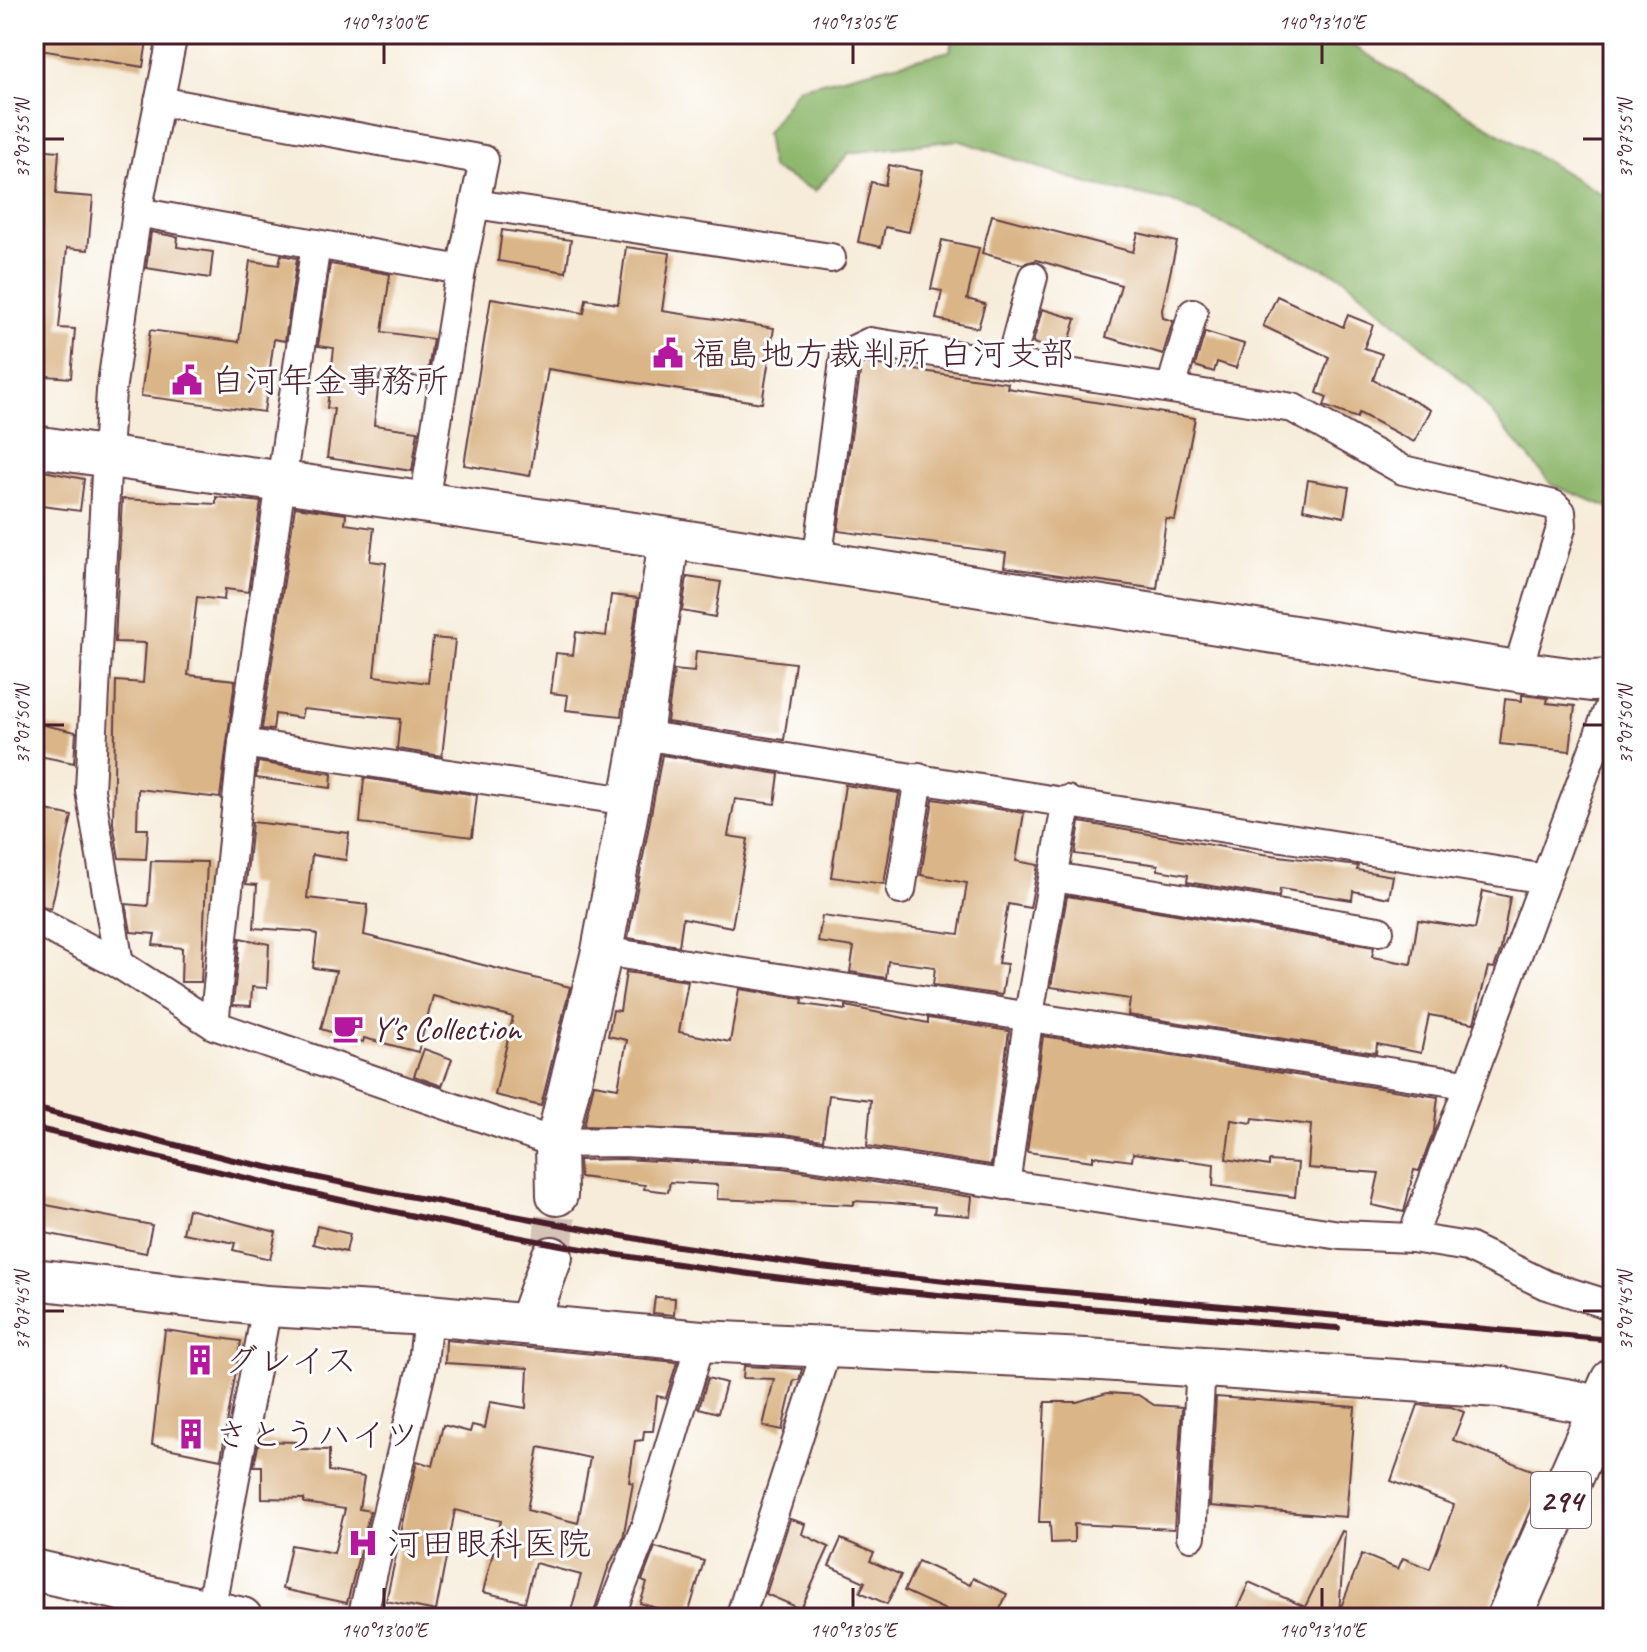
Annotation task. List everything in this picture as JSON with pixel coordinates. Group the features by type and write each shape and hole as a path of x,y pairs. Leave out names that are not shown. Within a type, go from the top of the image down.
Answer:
{"highway":[{"name":"294","path":"1509,1618 1609,1401"}],"street":[{"path":"119,964 90,790 107,454 111,391 137,212 173,34"},
{"path":"159,101 484,160 461,270 424,503"},
{"path":"475,204 831,258"},
{"path":"137,212 461,270"},
{"path":"214,1025 243,743 316,244"},
{"path":"1010,363 1033,277"},
{"path":"1171,388 1193,313"},
{"path":"817,562 845,354 870,342 1171,388 1293,408 1403,470 1554,505 1561,512 1562,525 1517,671"},
{"path":"34,446 280,479 669,538 1517,671 1591,681 1613,680"},
{"path":"557,1195 556,1143 602,951 642,735 669,538"},
{"path":"1412,1238 1466,1084 1613,697"},
{"path":"642,735 1067,800 1546,879"},
{"path":"243,743 628,801"},
{"path":"901,890 919,778"},
{"path":"1005,1185 1029,1014 1067,800"},
{"path":"1054,877 1379,931"},
{"path":"34,920 119,964 214,1025 556,1143 623,1142 784,1151 1340,1235 1412,1238 1468,1247 1546,1285 1613,1306"},
{"path":"602,951 1029,1014 1466,1084"},
{"path":"528,1324 552,1257"},
{"path":"34,1279 267,1306 428,1315 701,1341 1201,1367 1499,1387 1609,1401"},
{"path":"34,1570 222,1615 267,1306"},
{"path":"362,1618 423,1363 428,1315"},
{"path":"609,1618 646,1525 701,1341"},
{"path":"740,1618 827,1348"},
{"path":"1191,1536 1201,1367"}],"green space":[{"path":"953,34 1333,34 1613,201 1613,509 1552,485 1470,387 1343,277 1173,202 1088,184 958,140 849,153 815,191 771,168 766,133 798,88 950,51"}],"building":[{"path":"34,34 148,34 143,67 34,49"},
{"path":"34,149 59,151 56,194 93,197 88,250 67,248 59,328 75,329 71,378 34,375"},
{"path":"889,165 922,171 909,232 885,227 881,247 858,242 871,182 885,185"},
{"path":"992,215 1133,252 1138,233 1177,242 1162,310 1163,318 1173,321 1163,354 1106,337 1121,285 1037,260 1022,264 982,253"},
{"path":"502,230 571,240 566,272 498,261"},
{"path":"151,232 178,237 177,247 213,252 210,278 146,268"},
{"path":"942,240 979,248 967,299 985,304 978,328 936,319 942,291 931,289"},
{"path":"626,247 670,253 662,311 774,328 762,403 548,369 530,476 464,465 491,298 584,313 586,299 618,304"},
{"path":"281,255 297,258 285,341 274,339 264,412 141,396 150,330 239,342 250,261 279,265"},
{"path":"330,264 390,274 382,332 433,339 427,378 380,372 374,425 418,431 412,471 327,458 334,409 327,408 334,348 318,346"},
{"path":"1277,296 1343,327 1348,315 1373,325 1364,348 1382,354 1373,380 1431,410 1414,442 1359,413 1357,418 1324,406 1327,397 1317,393 1329,357 1263,326"},
{"path":"1042,309 1076,319 1066,352 1033,343"},
{"path":"1205,332 1244,344 1236,368 1217,362 1214,372 1195,366"},
{"path":"865,363 1008,383 1007,388 1195,418 1175,520 1166,519 1157,589 1004,567 1006,553 838,531 861,365"},
{"path":"34,469 84,479 80,511 34,505"},
{"path":"1308,480 1349,487 1344,517 1303,509"},
{"path":"216,497 261,502 248,592 225,589 224,600 197,597 188,675 235,680 220,798 138,789 137,829 148,829 146,859 119,858 113,823 116,681 143,683 146,643 115,642 122,499 216,504"},
{"path":"295,507 346,514 345,524 374,528 370,561 386,563 374,676 428,683 433,638 455,640 442,756 397,749 400,719 303,709 301,718 275,714 273,730 262,729"},
{"path":"687,577 721,582 715,617 682,611"},
{"path":"611,595 638,598 621,716 566,710 568,695 551,693 556,653 573,655 576,632 606,636"},
{"path":"696,651 795,663 784,740 667,722 674,670 694,672"},
{"path":"1522,695 1548,698 1547,703 1575,706 1570,751 1500,744 1505,699 1522,701"},
{"path":"34,723 76,732 74,763 34,755"},
{"path":"662,755 779,774 775,804 735,799 728,836 748,839 732,927 683,918 679,946 628,938"},
{"path":"258,762 332,774 331,788 256,778"},
{"path":"364,778 477,795 472,837 360,823"},
{"path":"845,785 899,793 884,884 831,877"},
{"path":"933,799 1024,813 1016,861 1038,865 1030,908 1008,904 998,963 1007,964 1002,995 933,985 935,967 888,961 886,978 850,972 854,947 818,942 822,916 959,934 967,883 921,875"},
{"path":"34,807 72,816 51,909 34,903"},
{"path":"252,822 349,833 346,860 312,855 307,898 368,905 364,935 570,987 541,1106 495,1095 513,1017 433,996 418,1052 364,1038 363,1042 321,1029 336,971 313,968 317,935 312,932 254,928 257,885 246,884"},
{"path":"1080,822 1263,854 1358,866 1357,870 1393,876 1389,898 1353,891 1352,900 1280,889 1279,897 1187,882 1188,875 1158,870 1158,865 1075,854"},
{"path":"151,861 207,862 201,982 181,982 182,948 153,945 155,934 131,932 126,904 148,906"},
{"path":"1483,891 1510,897 1501,949 1494,968 1488,967 1474,1023 1429,1015 1421,1053 1377,1044 1376,1053 1128,1015 1130,999 1051,987 1067,896 1374,947 1372,957 1411,964 1418,920 1475,929"},
{"path":"240,938 269,944 267,988 252,987 251,1006 233,1005"},
{"path":"626,972 688,981 679,1032 730,1042 739,989 803,999 802,1004 846,1010 846,1006 928,1023 928,1018 1009,1031 991,1165 867,1146 871,1100 829,1095 823,1140 785,1134 584,1126 594,1084 618,1088 627,1040 608,1036 613,1010 620,1011"},
{"path":"1043,1036 1438,1097 1434,1131 1419,1171 1414,1170 1404,1212 1372,1205 1379,1173 1308,1168 1311,1125 1253,1118 1252,1123 1231,1120 1226,1159 1269,1166 1269,1161 1298,1163 1295,1197 1213,1186 1214,1164 1133,1153 1132,1161 1093,1156 1093,1161 1027,1152"},
{"path":"424,1049 452,1059 442,1086 414,1076"},
{"path":"623,1159 782,1168 972,1197 970,1216 934,1213 935,1207 891,1203 854,1201 854,1205 717,1199 718,1185 670,1182 668,1192 644,1189 645,1185 580,1177 579,1160"},
{"path":"41,1204 152,1225 146,1253 35,1231"},
{"path":"188,1209 276,1232 270,1259 233,1250 235,1243 183,1233"},
{"path":"317,1226 350,1234 346,1252 313,1244"},
{"path":"655,1297 675,1298 674,1315 653,1313"},
{"path":"165,1330 241,1341 221,1459 152,1445"},
{"path":"446,1340 677,1362 666,1398 657,1396 653,1431 644,1431 643,1440 635,1441 629,1482 633,1483 623,1538 608,1568 592,1618 569,1618 581,1575 535,1563 525,1602 483,1592 501,1521 455,1510 436,1611 386,1601 417,1461 433,1466 443,1425 470,1432 472,1425 485,1428 490,1402 526,1408 528,1368 445,1363","holes":["539,1447 590,1458 578,1523 527,1510"]},
{"path":"744,1366 802,1369 799,1380 794,1380 782,1430 763,1426 774,1379 743,1378"},
{"path":"708,1378 726,1383 718,1413 699,1408"},
{"path":"1107,1393 1138,1395 1154,1405 1182,1407 1174,1529 1074,1524 1074,1542 1051,1543 1050,1522 1039,1522 1045,1402 1077,1402"},
{"path":"1216,1397 1355,1407 1346,1517 1210,1506"},
{"path":"1418,1405 1451,1407 1464,1412 1453,1440 1545,1475 1484,1618 1233,1618 1249,1582 1305,1607 1342,1531 1345,1532 1339,1612 1362,1554 1398,1569 1403,1558 1430,1569 1454,1505 1391,1481"},
{"path":"259,1441 297,1442 297,1449 329,1450 329,1471 364,1477 359,1509 370,1511 347,1603 282,1589 291,1545 334,1553 345,1509 304,1503 304,1499 262,1498 262,1466 254,1466"},
{"path":"790,1519 805,1524 802,1534 829,1547 801,1609 766,1594"},
{"path":"841,1539 874,1553 870,1561 901,1575 887,1604 860,1592 865,1582 829,1566"},
{"path":"655,1547 704,1561 687,1618 640,1603 647,1583 642,1581"},
{"path":"918,1561 970,1585 973,1578 1007,1594 996,1618 963,1618 904,1591"}],"tunnel":[{"path":"552,1257 557,1195"}],"railway":[{"path":"34,1108 229,1159 671,1245 821,1267 972,1284 1613,1340"},
{"path":"34,1128 431,1220 671,1263 837,1285 1338,1328"}],"place":[{"name":"福島地方裁判所 白河支部","path":"668,353"},
{"name":"白河年金事務所","path":"187,380"},
{"name":"Y's Collection","path":"348,1028"},
{"name":"グレイス","path":"200,1360"},
{"name":"さとうハイツ","path":"191,1434"},
{"name":"河田眼科医院","path":"363,1543"}]}
